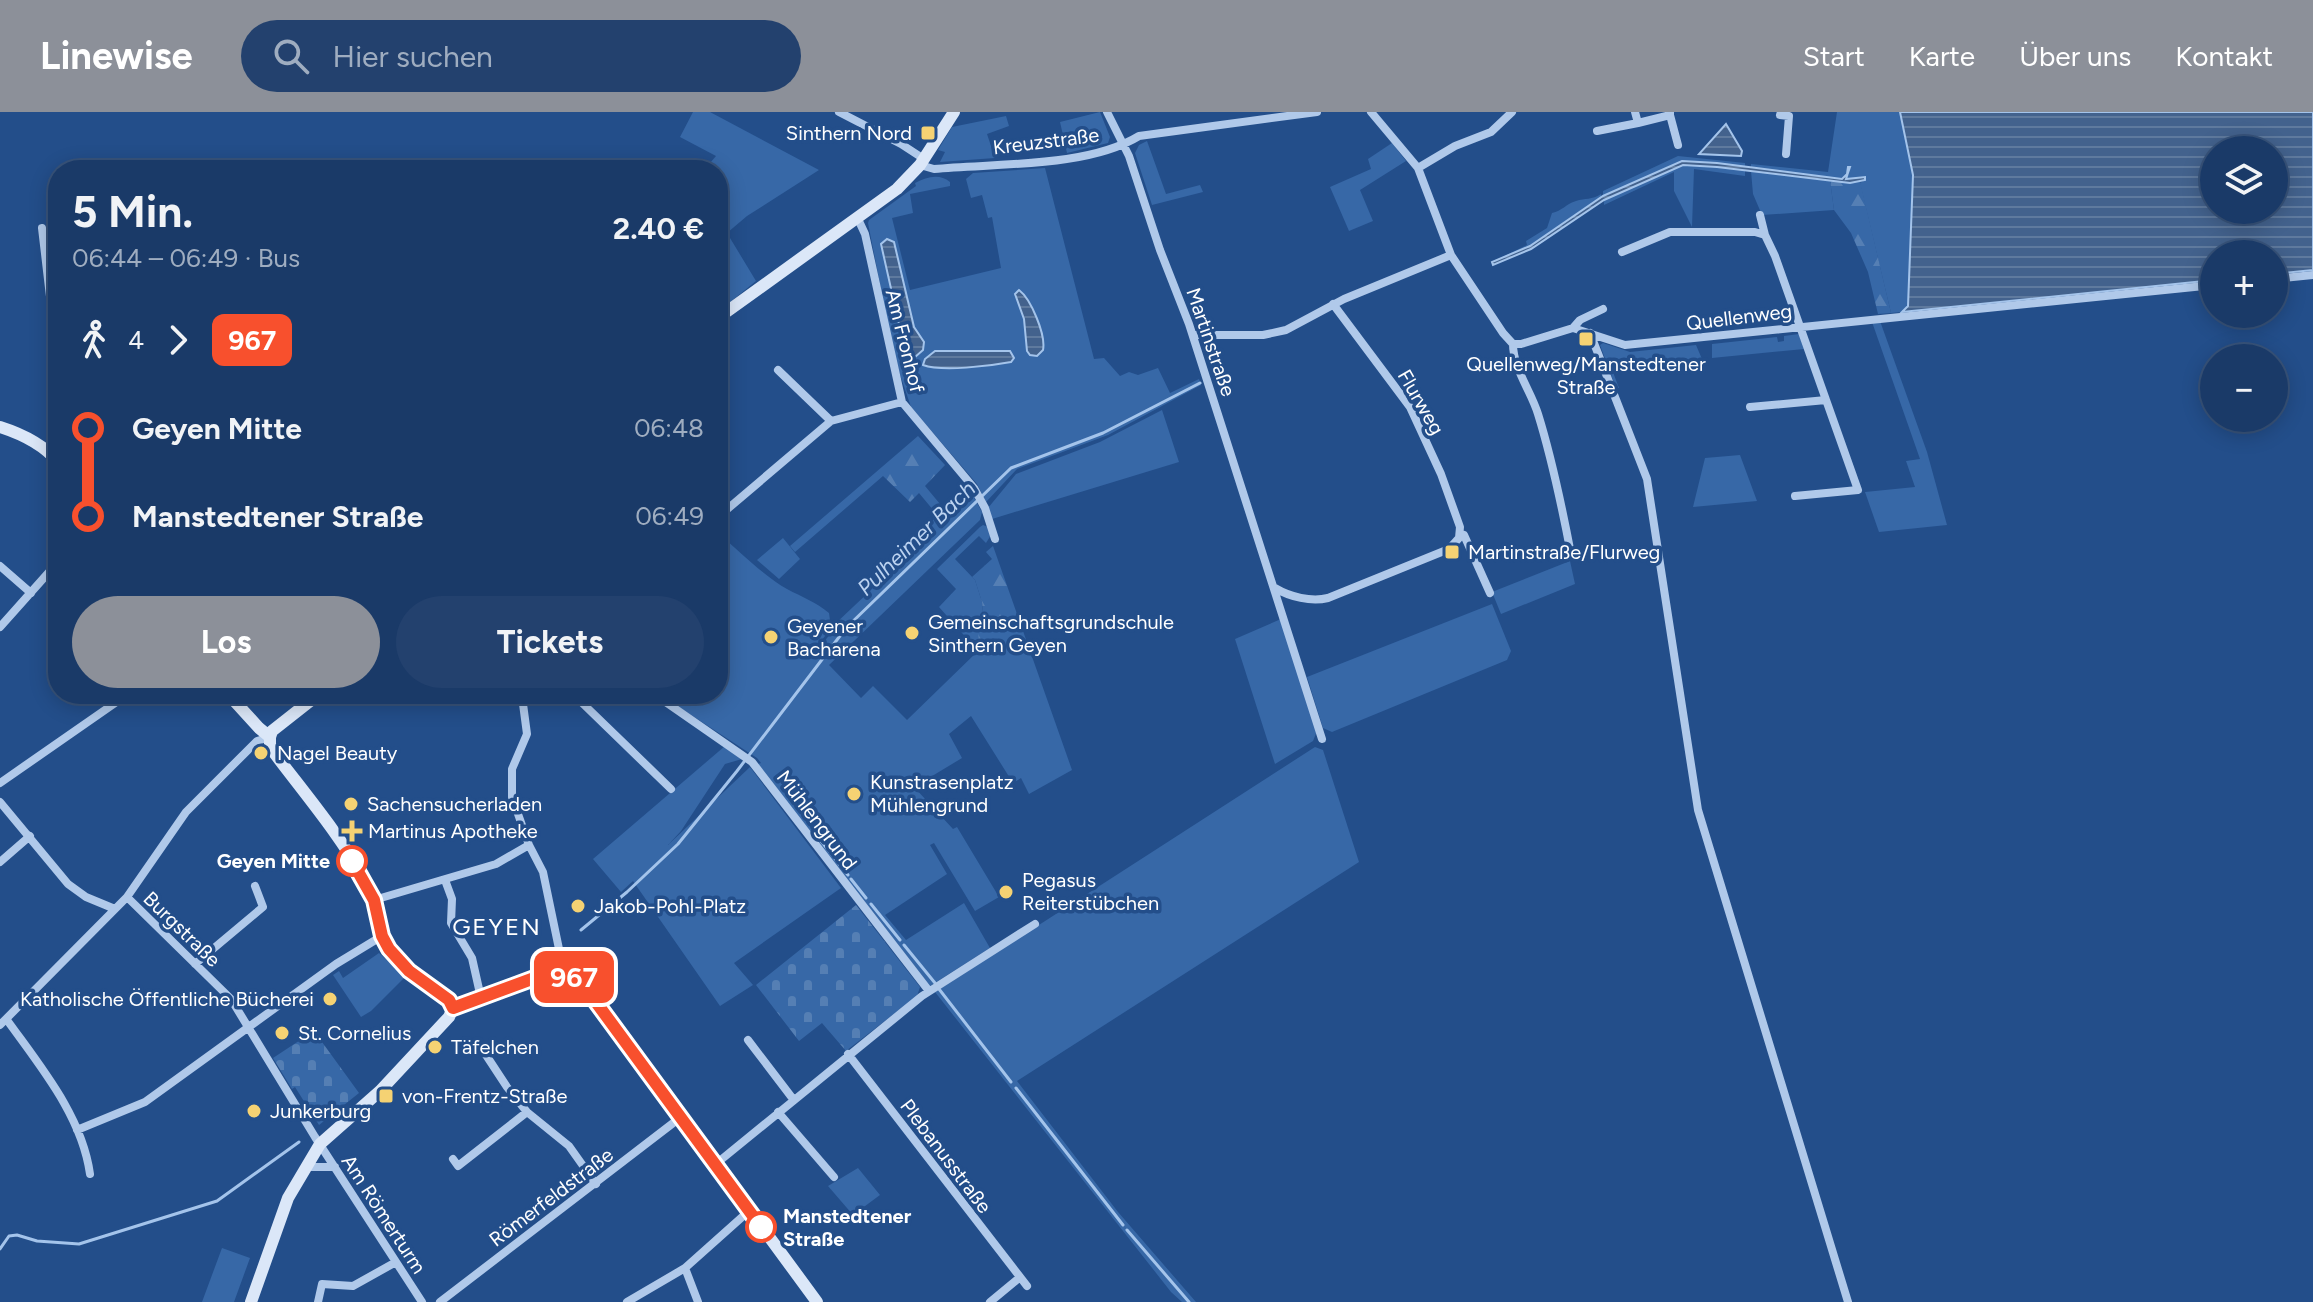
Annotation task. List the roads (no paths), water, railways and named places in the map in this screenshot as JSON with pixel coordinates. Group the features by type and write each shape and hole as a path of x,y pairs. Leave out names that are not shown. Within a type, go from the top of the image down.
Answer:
{"street":[{"path":"839,112 901,144 922,162"},
{"path":"728,310 900,186 922,162 954,112"},
{"name":"Martinstraße","path":"1107,112 1123,146 1193,335 1322,739"},
{"name":"Kreuzstraße","path":"922,162 934,169 1059,159 1123,146 1139,136 1317,112"},
{"path":"1371,112 1418,168 1451,255 1513,344 1537,412 1562,503 1571,554"},
{"path":"1418,168 1455,146 1491,132 1512,112"},
{"path":"1635,112 1638,123"},
{"path":"1781,112 1780,115 1789,116 1786,154"},
{"path":"1597,131 1670,113 1678,145"},
{"path":"1760,215 1858,490 1795,496"},
{"name":"Am Fronhof","path":"858,219 865,234 902,402 974,488 995,539"},
{"path":"42,228 48,279"},
{"path":"1622,252 1670,232 1755,232 1765,235"},
{"path":"1193,335 1274,334 1292,328 1333,304 1451,255"},
{"path":"2288,278 2313,275"},
{"name":"Quellenweg","path":"1573,328 1625,345 2200,286"},
{"name":"Flurweg","path":"1333,304 1410,407 1441,474 1460,530 1490,593"},
{"path":"1513,344 1573,328 1580,320 1603,309"},
{"path":"1590,333 1647,479 1698,810 1848,1302"},
{"path":"778,370 831,421"},
{"path":"1750,407 1826,400"},
{"path":"728,509 831,421 902,402"},
{"path":"0,427 16,432 48,450"},
{"path":"1275,587 1298,597 1315,600 1328,598 1449,549 1460,530"},
{"path":"0,566 31,593"},
{"path":"0,627 48,573"},
{"path":"0,783 114,704"},
{"path":"237,704 270,737"},
{"path":"306,704 272,731 270,745 365,880 389,949 409,971 449,1000 453,1008"},
{"path":"523,704 527,734 512,769 512,797 529,845 543,872 564,973"},
{"path":"582,704 671,789"},
{"name":"Mühlengrund","path":"668,704 752,762 929,991"},
{"path":"90,1174 88,1156 55,1087 3,1022 127,897 186,812 257,741 270,737"},
{"path":"0,802 68,884 86,897 115,909"},
{"path":"0,862 30,836"},
{"path":"374,900 496,864 529,845"},
{"path":"445,880 452,899 451,923 472,958 481,998"},
{"path":"195,964 263,907 255,886"},
{"name":"Burgstraße","path":"127,897 231,999 320,1144"},
{"path":"717,1163 929,991 1035,924"},
{"path":"77,1130 145,1102 336,964 382,936"},
{"path":"251,1302 288,1198 320,1144 380,1091 449,1017 453,1008 548,973 564,973 582,983 591,994 817,1302"},
{"path":"748,1040 793,1099"},
{"path":"484,1052 527,1112 569,1146 596,1184"},
{"name":"Plebanusstraße","path":"848,1054 1027,1286"},
{"path":"453,1159 458,1166 527,1112"},
{"path":"778,1112 834,1177"},
{"name":"Römerfeldstraße","path":"440,1302 681,1117"},
{"name":"Am Römerturm","path":"320,1144 422,1302"},
{"path":"307,1167 335,1167"},
{"path":"627,1302 685,1268 750,1210"},
{"path":"318,1302 322,1284 353,1286 396,1262"},
{"path":"685,1268 698,1302"},
{"path":"990,1302 1019,1278"}],"waterway":[{"name":"Pulheimer Bach","path":"581,930 678,844 846,628 1011,468 1103,433 1200,383"},
{"path":"818,837 848,875"},
{"path":"851,879 866,898"},
{"path":"871,904 900,940"},
{"path":"904,945 935,983"},
{"path":"939,989 1011,1082"},
{"path":"1016,1088 1123,1225"},
{"name":"Pulheimer Bach","path":"0,1249 9,1236 17,1235 37,1241 79,1244 217,1201 299,1142"},
{"path":"1127,1230 1189,1302"}],"place":[{"name":"Sinthern Nord","path":"928,133"},
{"name":"Quellenweg/Manstedtener Straße","path":"1586,339"},
{"name":"Martinstraße/Flurweg","path":"1452,552"},
{"name":"Gemeinschaftsgrundschule Sinthern Geyen","path":"912,633"},
{"name":"Geyener Bacharena","path":"771,637"},
{"name":"Nagel Beauty","path":"261,753"},
{"name":"Kunstrasenplatz Mühlengrund","path":"854,794"},
{"name":"Sachensucherladen","path":"351,804"},
{"name":"Martinus Apotheke","path":"352,831"},
{"name":"Geyen Mitte","path":"352,861"},
{"name":"Pegasus Reiterstübchen","path":"1006,892"},
{"name":"Jakob-Pohl-Platz","path":"578,906"},
{"name":"Katholische Öffentliche Bücherei","path":"330,999"},
{"name":"St. Cornelius","path":"282,1033"},
{"name":"Täfelchen","path":"435,1047"},
{"name":"von-Frentz-Straße","path":"386,1096"},
{"name":"Junkerburg","path":"254,1111"},
{"name":"Manstedtener Straße","path":"761,1227"}],"district":[{"name":"GEYEN","path":"497,927"}]}
